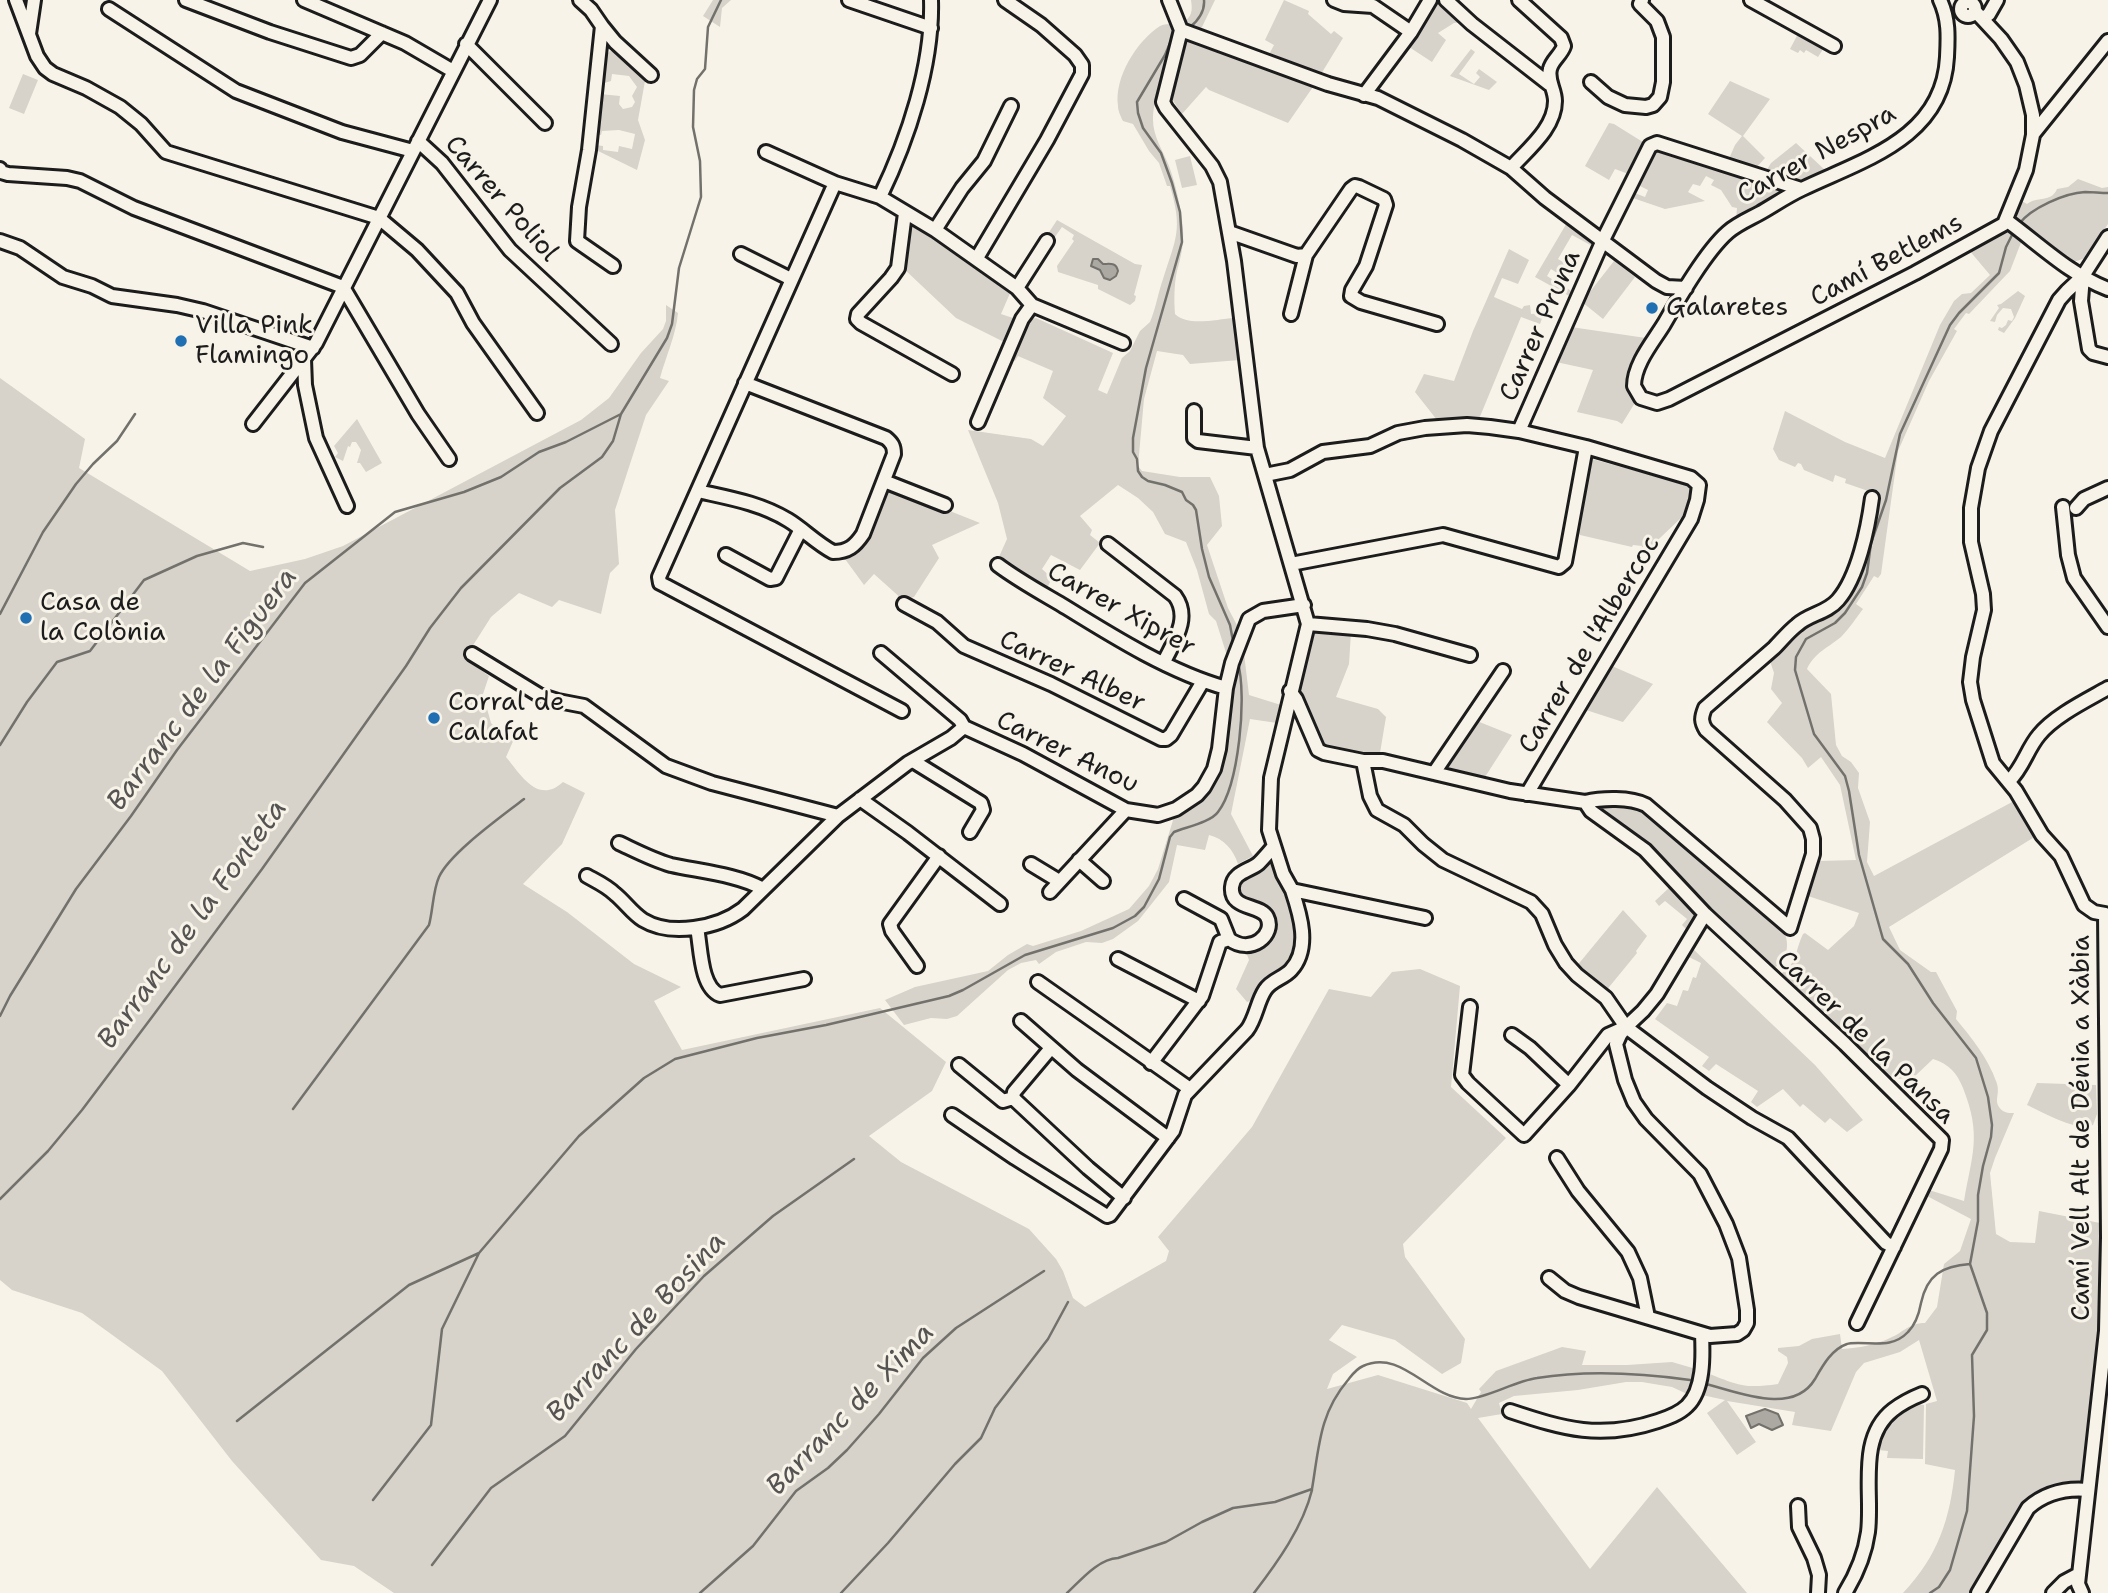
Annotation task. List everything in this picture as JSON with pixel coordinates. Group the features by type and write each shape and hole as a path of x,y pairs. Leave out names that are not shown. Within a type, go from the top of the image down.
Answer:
{"street":[{"path":"16,0 42,64 59,77 120,107 141,124 169,154 379,218 417,250 457,293 473,323 537,413"},
{"path":"29,34 34,0"},
{"path":"186,0 270,32 351,58 360,55 382,33"},
{"path":"304,0 413,47 453,71"},
{"path":"253,424 313,348 490,0"},
{"path":"580,0 615,42 651,75"},
{"path":"849,0 931,28"},
{"path":"880,197 909,125 925,64 931,28 931,0"},
{"path":"977,258 1053,130 1082,75 1082,65 1075,55 1006,0"},
{"path":"952,1115 1014,1158 1107,1216 1114,1213 1168,1138 1181,1103 1190,1089 1247,1030 1267,987 1291,970 1300,954 1301,918 1274,846 1269,824 1271,778 1308,624 1257,447 1222,191 1217,174 1163,102 1181,30 1169,0"},
{"path":"1334,0 1344,4 1373,6 1411,32"},
{"path":"1364,95 1411,32 1430,0"},
{"path":"1446,0 1472,24 1549,84 1555,97 1551,119 1545,130 1511,168"},
{"path":"1519,0 1562,40 1563,50 1550,69 1549,84"},
{"path":"1751,0 1834,46"},
{"path":"1980,14 1989,14 1997,0"},
{"path":"1591,82 1608,97 1625,105 1646,107 1653,105 1660,97 1663,82 1663,37 1657,22 1639,1"},
{"path":"1942,5 1962,9 1964,4 1970,2 1974,5 2017,62 2031,103 2033,135 2026,170 2006,220 2059,263 2108,289"},
{"name":"Carrer Nespra","path":"1686,288 1728,232 1801,190 1879,153 1905,137 1925,116 1938,95 1945,75 1948,24 1942,5"},
{"path":"109,9 236,91 342,132 416,146"},
{"path":"602,26 577,237 579,244 613,266"},
{"path":"1181,30 1378,98 1422,119 1511,168 1545,198 1656,281 1667,287 1686,288"},
{"path":"2033,135 2108,41"},
{"path":"466,44 545,123"},
{"path":"935,230 962,188 984,161 1011,106"},
{"name":"Carrer Pruna","path":"1520,431 1603,240 1650,146 1654,144 1801,190"},
{"name":"Carrer Poliol","path":"416,146 442,163 510,250 611,344"},
{"path":"766,152 835,183 880,197 977,258 1017,288 1032,305 1123,344"},
{"path":"0,169 8,174 74,179 140,211 342,287 418,414 449,459"},
{"path":"835,183 659,578 660,583 902,711"},
{"path":"1291,314 1306,255 1354,186 1384,199 1386,205 1366,266 1351,296 1361,302 1437,324"},
{"path":"905,213 898,268 858,314 857,319 952,374"},
{"name":"Camí Betlems","path":"1686,288 1638,367 1634,378 1637,393 1641,398 1653,402 1669,399 2001,227 2006,220"},
{"path":"1229,232 1297,256 1306,255"},
{"name":"Camí Vell Alt de Dénia a Xàbia","path":"2082,1593 2078,1584 2106,1331 2106,914 2094,912 2084,905 2061,856 2042,835 2009,780 1990,755 1971,688 1970,674 1984,610 1971,542 1971,508 1982,455 1991,430 2059,300 2083,276 2108,237"},
{"path":"0,241 20,247 63,277 112,296 212,313 313,348"},
{"path":"1017,288 1047,241"},
{"path":"741,254 791,279"},
{"path":"2083,276 2081,301 2089,349 2093,353 2108,357"},
{"path":"1656,281 1668,296 1673,308"},
{"path":"978,422 1024,314 1032,305"},
{"path":"304,359 305,385 316,438 347,506"},
{"path":"698,491 754,504 787,519 833,552 847,550 856,545 863,534 884,481 894,450 893,445 886,438 745,383"},
{"path":"1194,411 1194,438 1198,442 1257,447"},
{"path":"1265,475 1290,470 1323,452 1370,446 1398,432 1425,428 1480,426 1520,431 1586,447 1565,562 1559,567 1443,535 1291,564"},
{"name":"Carrer de l'Albercoc","path":"1527,794 1691,519 1700,491 1696,481 1586,447"},
{"path":"884,481 945,505"},
{"path":"2076,508 2084,499 2108,488"},
{"name":"Carrer de la Pansa","path":"1290,691 1318,750 1330,755 1363,761 1383,761 1527,794 1585,802 1632,801 1646,805 1790,928 1813,854 1810,828 1785,800 1706,730 1702,715 1705,708 1776,646 1798,623 1836,602 1853,573 1872,498"},
{"path":"2063,507 2068,555 2074,578 2108,627"},
{"path":"726,555 773,579 776,578 801,529"},
{"path":"1108,544 1175,596 1182,608 1181,627 1164,663"},
{"name":"Carrer Xiprer","path":"998,565 1013,577 1100,629 1164,663 1203,681 1226,688"},
{"name":"Carrer Alber","path":"904,604 937,622 964,646 1051,684 1161,739 1171,735 1203,681"},
{"name":"Carrer Anou","path":"881,653 960,720 964,727 1023,754 1126,810 1158,815 1190,801 1204,787 1217,760 1226,688 1232,663 1249,619 1264,611 1304,605"},
{"path":"1308,624 1395,634 1469,655"},
{"path":"472,654 539,695 584,706 666,766 712,783 838,816"},
{"path":"1434,773 1503,671"},
{"path":"2009,780 2016,774 2045,728 2108,688"},
{"name":"Carrer Anou","path":"587,876 614,893 646,922 665,927 697,928 717,924 732,918 743,909 838,816 964,727"},
{"path":"913,761 981,803 983,810 970,832"},
{"path":"1363,761 1370,796 1377,810 1404,825 1443,860 1531,902 1542,914 1566,963 1606,998 1626,1027 1707,1088 1788,1138 1886,1243 1894,1247"},
{"path":"860,799 1000,904"},
{"name":"Carrer de la Pansa","path":"1585,802 1591,811 1645,850 1705,914 1845,1044 1942,1140 1941,1149 1857,1323"},
{"path":"1031,864 1055,886 1126,810"},
{"path":"619,843 661,862 720,875 763,889"},
{"path":"1151,1063 1199,1001 1222,939 1229,939 1243,946 1253,945 1262,939 1267,929 1267,918 1263,913 1238,901 1232,887 1236,877 1258,864 1274,846"},
{"path":"917,966 892,931 890,924 939,856"},
{"path":"1079,860 1103,881"},
{"path":"1292,890 1425,918"},
{"path":"1184,899 1221,919 1229,939"},
{"path":"1549,1278 1571,1294 1702,1334 1726,1336 1737,1334 1745,1328 1747,1310 1739,1258 1721,1214 1700,1174 1646,1119 1631,1096 1616,1044 1626,1027 1657,994 1705,914"},
{"path":"697,928 705,975 710,988 716,994 804,979"},
{"path":"1118,959 1199,1001"},
{"path":"1038,982 1190,1089"},
{"path":"1470,1007 1462,1075 1524,1135 1569,1085 1608,1035 1626,1027"},
{"path":"1021,1021 1077,1070 1168,1138"},
{"path":"1512,1035 1569,1085"},
{"path":"1013,1098 1014,1092 1051,1048"},
{"path":"959,1065 1003,1101 1013,1098"},
{"path":"1013,1098 1094,1174 1124,1198"},
{"path":"1557,1158 1578,1191 1628,1252 1640,1278 1648,1317"},
{"path":"1510,1411 1555,1426 1600,1432 1663,1419 1688,1406 1702,1369 1702,1334"},
{"path":"1845,1593 1857,1570 1867,1539 1870,1461 1875,1433 1894,1409 1922,1394"},
{"path":"1978,1593 2028,1508 2054,1493 2072,1489 2088,1490"},
{"path":"1798,1506 1799,1527 1819,1575 1818,1593"},
{"path":"2053,1593 2079,1574"}],"shaded area":[{"path":"713,0 731,0 722,8 720,27 703,16"},
{"path":"1191,0 1215,0 1202,27 1188,36 1264,64 1274,45 1265,40 1284,0 1309,11 1308,14 1331,34 1334,31 1343,38 1288,123 1206,87 1182,114 1172,99 1183,40 1163,78 1154,109 1155,132 1174,181 1183,229 1182,250 1175,281 1175,314 1195,321 1234,318 1240,360 1190,364 1183,355 1157,351 1144,399 1138,466 1142,471 1180,477 1210,477 1219,496 1222,526 1207,545 1228,608 1239,629 1228,659 1216,621 1209,614 1186,542 1165,534 1153,512 1118,485 1080,516 1092,530 1090,535 1100,543 1080,570 1051,555 1042,569 1052,578 1047,588 1013,572 998,559 1007,539 998,503 968,430 1031,439 1043,446 1066,416 1043,398 1053,371 1018,356 1015,361 1009,359 1028,320 1036,318 1113,353 1098,390 1107,394 1122,358 1130,351 1140,331 1150,322 1174,243 1176,213 1170,186 1167,186 1159,163 1133,124 1123,121 1118,110 1118,95 1123,72 1136,50 1160,26 1180,23 1188,18"},
{"path":"1436,0 1442,0 1462,22 1454,23 1438,33 1446,40 1432,62 1406,45"},
{"path":"1799,32 1825,46 1818,57 1806,50 1804,53 1800,50 1798,53 1790,49"},
{"path":"1471,49 1475,52 1459,74 1474,84 1480,77 1476,73 1479,69 1497,82 1489,90 1450,76"},
{"path":"610,51 615,52 645,81 638,120 645,140 637,170 594,149 595,145 603,146 603,150 618,152 619,146 632,149 635,134 619,130 596,134 600,94 620,96 619,104 623,109 632,107 635,102 632,96 637,87 629,76 612,74 611,81 601,84 605,56"},
{"path":"23,74 38,80 24,114 9,108"},
{"path":"1730,81 1770,99 1743,136 1765,158 1755,169 1728,161 1742,136 1708,114"},
{"path":"1609,123 1646,144 1631,175 1615,169 1609,180 1585,166"},
{"path":"1796,143 1825,170 1799,183 1765,173 1771,163"},
{"path":"1653,149 1787,192 1736,220 1737,208 1732,207 1721,190 1711,185 1714,180 1706,176 1700,186 1693,184 1688,192 1705,201 1665,209 1630,197 1632,192 1645,197 1648,190 1636,184"},
{"path":"1190,156 1197,185 1182,188 1175,160"},
{"path":"2078,179 2102,188 2108,187 2108,224 2085,258 2066,261 2017,219 2014,213 2020,200 2027,204 2048,198 2057,189 2068,187"},
{"path":"911,220 1011,291 1001,314 1016,319 1004,342 956,318 903,268"},
{"path":"1057,220 1135,264 1142,265 1134,295 1135,301 1130,305 1098,289 1098,285 1058,272 1057,266 1074,241 1074,235 1062,227 1052,241 1046,237"},
{"path":"1568,221 1593,241 1594,247 1572,235 1558,259 1574,269 1568,280 1551,269 1547,276 1573,292 1571,297 1535,277"},
{"path":"2013,231 2022,240 2010,271 1969,314 1966,313 1954,329 1957,331 1929,381 1898,451 1881,574 1878,578 1874,576 1856,604 1863,609 1850,627 1818,654 1807,669 1831,694 1836,745 1842,756 1851,762 1859,773 1858,788 1870,822 1867,862 1874,876 2014,801 2036,836 1889,927 1900,950 1931,972 1936,972 1957,1011 1956,1019 1979,1048 1993,1072 1999,1107 2004,1112 2014,1113 1990,1173 1996,1234 2010,1242 2035,1243 2039,1211 2100,1223 2099,1334 2085,1477 2081,1482 2026,1503 2020,1509 1970,1593 1903,1593 1934,1551 1946,1521 1955,1470 1925,1464 1926,1404 1937,1401 1919,1340 1900,1352 1864,1363 1856,1372 1831,1431 1792,1425 1795,1412 1727,1401 1756,1442 1737,1455 1707,1413 1725,1400 1702,1395 1707,1373 1741,1385 1778,1384 1788,1363 1787,1357 1778,1351 1778,1348 1799,1346 1812,1339 1840,1334 1842,1349 1861,1347 1895,1336 1915,1324 1925,1323 1937,1307 1944,1264 1960,1251 1971,1219 1927,1196 1929,1190 1964,1201 1974,1132 1969,1105 1955,1074 1948,1066 1933,1059 1914,1077 1897,1079 1884,1075 1848,1038 1778,976 1793,962 1803,934 1828,950 1854,926 1859,913 1808,896 1819,861 1856,860 1840,785 1821,757 1808,768 1802,758 1767,722 1782,703 1771,689 1774,673 1770,661 1806,625 1835,611 1848,598 1859,574 1877,494 1845,483 1846,479 1835,475 1833,482 1804,470 1801,464 1798,463 1795,467 1779,460 1773,449 1785,411 1845,442 1885,458 1940,325 1954,301 1962,294 1971,293 1990,275 1969,250 1999,233"},
{"path":"1509,249 1529,260 1518,284 1502,278 1494,297 1522,309 1530,305 1531,314 1544,313 1540,324 1521,317 1479,419 1437,420 1415,392 1424,374 1454,381"},
{"path":"1093,259 1114,265 1118,271 1116,276 1110,280 1104,278 1100,270 1091,266"},
{"path":"1614,261 1635,277 1603,319 1582,302"},
{"path":"2018,291 2025,296 2015,318 2004,333 1998,330 2006,325 2008,320 2012,321 2014,317 2011,309 2003,308 1995,322 1990,321 1999,308 1997,305"},
{"path":"666,305 678,313 660,378 669,381 646,415 615,510 619,564 610,573 601,614 559,600 552,607 519,593 491,617 465,658 489,676 483,694 491,723 496,728 511,730 515,737 506,757 524,779 538,789 554,788 563,782 585,793 562,844 523,884 567,912 634,964 681,987 654,1001 682,1050 880,1008 946,1062 932,1091 869,1136 901,1162 1029,1229 1056,1259 1073,1298 1085,1307 1166,1261 1169,1251 1158,1237 1252,1127 1329,989 1371,997 1392,972 1420,969 1460,986 1451,1087 1506,1138 1403,1244 1405,1257 1465,1339 1461,1363 1442,1374 1395,1340 1342,1325 1329,1340 1357,1357 1333,1374 1327,1389 1378,1375 1467,1403 1471,1409 1481,1392 1479,1389 1496,1371 1562,1347 1586,1351 1582,1365 1672,1362 1696,1369 1688,1393 1672,1387 1626,1382 1514,1396 1499,1403 1502,1414 1478,1418 1590,1569 1657,1487 1747,1593 394,1593 354,1566 321,1560 232,1461 162,1371 82,1313 12,1290 0,1280 0,378 85,439 79,468 250,571 305,559 343,546 581,420 609,398 641,353 663,329"},
{"path":"1571,327 1649,340 1631,369 1629,384 1636,401 1622,424 1577,412 1593,370 1556,362"},
{"path":"357,419 382,463 366,472 360,463 357,463 361,450 356,442 348,446 343,461 335,457 338,453 334,446"},
{"path":"1592,459 1691,486 1684,519 1681,518 1640,557 1642,546 1632,547 1580,535 1578,531"},
{"path":"887,486 980,523 932,545 939,558 914,597 903,600 874,574 864,585 845,559 862,546 868,537"},
{"path":"1311,629 1351,632 1349,664 1336,697 1378,709 1386,717 1380,753 1351,753 1323,746 1298,691"},
{"path":"1243,645 1249,695 1281,705 1277,723 1250,719 1231,814 1253,856 1238,864 1227,845 1209,835 1205,850 1177,845 1169,882 1138,921 1113,939 1102,943 1086,942 1056,952 1039,964 1036,960 1021,963 1008,970 957,1016 947,1019 931,1018 904,1025 885,1000 915,987 988,971 1027,944 1033,946 1081,931 1129,909 1149,886 1158,869 1174,817 1196,805 1217,775 1230,685"},
{"path":"1612,666 1653,684 1623,722 1586,710"},
{"path":"1477,721 1512,735 1485,777 1447,768 1446,765"},
{"path":"1606,804 1637,808 1646,812 1783,930 1787,947 1781,962 1772,969 1767,966 1649,846 1605,815 1601,810"},
{"path":"1269,856 1294,918 1295,947 1289,962 1277,978 1260,996 1247,1002 1236,989 1249,960 1246,952 1261,947 1271,931 1249,903 1238,895 1236,884"},
{"path":"1671,886 1696,913 1687,930 1682,925 1687,919 1665,901 1659,906 1655,901"},
{"path":"1623,910 1647,936 1637,953 1605,992 1576,967"},
{"path":"1692,948 1815,1065 1863,1120 1847,1132 1830,1118 1825,1123 1803,1104 1800,1107 1783,1089 1757,1107 1751,1102 1758,1091 1716,1064 1709,1071 1702,1066 1709,1057 1655,1019 1667,1003 1677,1006 1683,990 1688,991 1693,977 1696,978 1701,963 1687,956"},
{"path":"2037,1083 2096,1085 2097,1114 2093,1125 2069,1124 2027,1105"},
{"path":"1915,1404 1924,1405 1923,1459 1887,1458 1888,1451 1878,1450 1886,1428"},
{"path":"1765,1409 1778,1414 1783,1425 1772,1430 1759,1424 1751,1428 1746,1416"}],"waterway":[{"name":"Barranc de la Fonteta","path":"0,1199 48,1151 82,1110 262,869 430,628 461,588 560,488 602,457 613,441 621,414 667,338 672,324 679,268 701,197 700,161 693,127 694,90 697,79 705,69 708,27 721,0"},
{"path":"1190,27 1200,15 1204,0"},
{"path":"1173,36 1137,102 1143,128 1161,153 1172,183 1180,212 1182,242 1146,368 1133,438 1133,452 1142,477 1182,492 1196,510 1209,577 1230,625 1233,641"},
{"path":"2019,224 2032,212 2058,198 2085,192 2108,193"},
{"path":"1706,1384 1749,1396 1779,1399 1793,1397 1805,1390 1828,1358 1842,1346 1851,1343 1885,1343 1903,1337 1915,1322 1927,1285 1932,1279 1951,1267 1970,1264 1978,1221 1978,1195 1991,1137 1988,1097 1976,1058 1933,1003 1908,964 1883,939 1859,855 1845,776 1814,734 1795,670 1796,657 1806,639 1835,623 1862,587 1871,543 1886,500 1900,434 1950,325 1999,273 2013,233"},
{"path":"0,614 43,532 76,484 117,441 135,414"},
{"name":"Barranc de la Figuera","path":"0,1016 76,889 177,750 305,583 395,512 464,492 501,477 539,452 566,442 621,414"},
{"path":"0,745 57,662 90,651 144,580 197,556 243,543 263,547"},
{"path":"237,1421 409,1285 479,1253 579,1136 644,1078 675,1059 949,996 1025,955 1113,928 1135,916 1144,907 1159,879 1170,837 1174,832 1215,816 1225,799 1236,762 1239,740 1242,696 1238,663"},
{"path":"293,1109 429,925 437,882 445,867 477,836 524,799"},
{"name":"Barranc de Bosina","path":"432,1565 491,1488 565,1436 636,1349 704,1276 773,1216 854,1159"},
{"path":"373,1500 431,1425 442,1329 479,1253"},
{"path":"1930,1593 1939,1587 1950,1570 1967,1511 1974,1416 1972,1355 1987,1330 1987,1313 1970,1264"},
{"name":"Barranc de Xima","path":"700,1593 753,1546 796,1491 828,1468 847,1450 923,1358 956,1328 1044,1271"},
{"path":"841,1593 981,1438 995,1408 1048,1339 1068,1302"},
{"path":"1067,1593 1090,1571 1111,1559 1166,1542 1233,1508 1275,1502 1312,1489 1319,1445 1331,1406 1354,1372 1363,1366 1377,1362 1390,1363 1440,1391 1466,1399 1528,1380 1575,1374 1613,1373 1690,1380"},
{"path":"1254,1593 1296,1531 1312,1490"}],"place":[{"name":"Galaretes","path":"1652,308"},
{"name":"Villa Pink Flamingo","path":"181,341"},
{"name":"Casa de la Colònia","path":"26,618"},
{"name":"Corral de Calafat","path":"434,718"}]}
